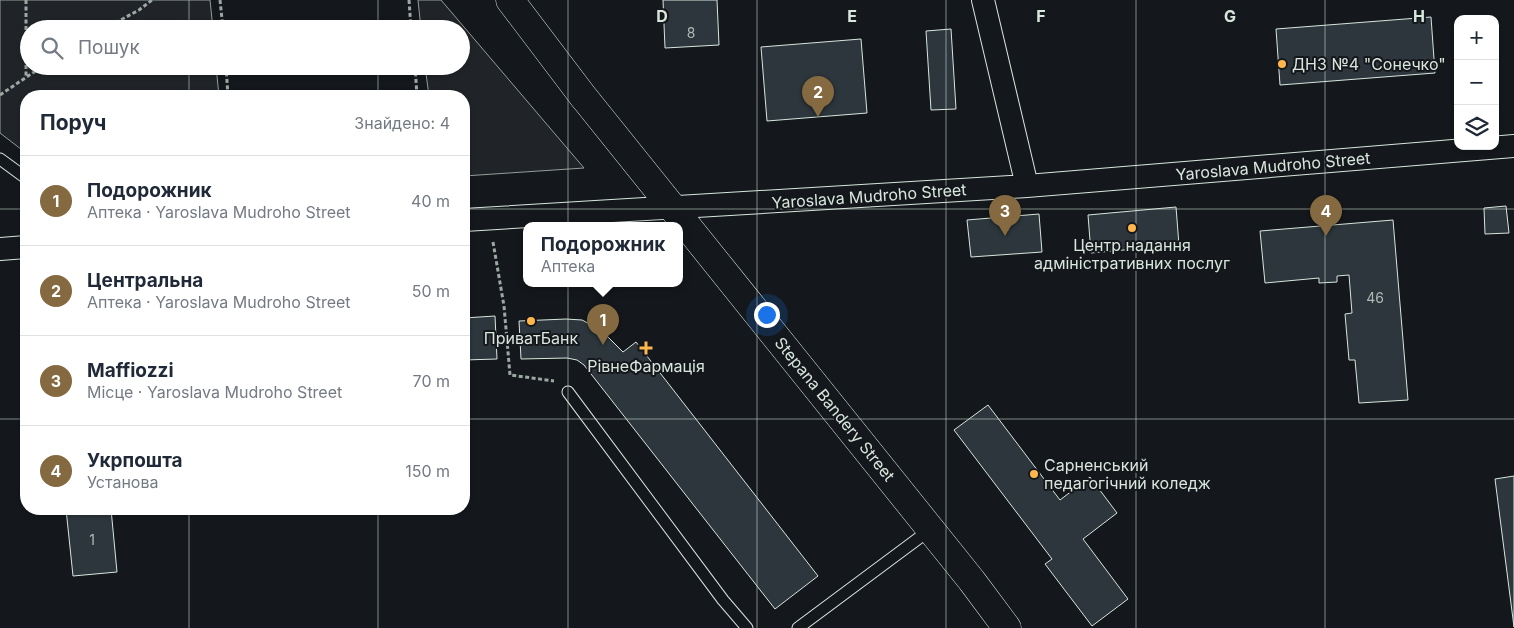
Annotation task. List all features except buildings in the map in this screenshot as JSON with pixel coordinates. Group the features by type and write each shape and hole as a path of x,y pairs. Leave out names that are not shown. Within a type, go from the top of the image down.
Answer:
{"main road":[{"name":"Stepana Bandery Street","path":"510,0 582,95 931,529 1007,628"}],"street":[{"path":"983,0 1027,186"},
{"name":"Yaroslava Mudroho Street","path":"470,220 1027,186 1514,146"},
{"path":"0,249 20,247"}],"lane":[{"path":"0,159 20,174"},
{"path":"568,392 723,600 747,628"},
{"path":"798,628 931,529"}],"path":[{"path":"26,0 26,20"},
{"path":"121,20 152,0"},
{"path":"220,0 222,20"},
{"path":"409,0 411,20"},
{"path":"0,95 30,75"},
{"path":"227,75 228,90"},
{"path":"416,75 417,90"},
{"path":"489,219 504,306 510,375 557,381 568,392"}],"shaded area":[{"path":"0,0 210,0 212,20 20,20 20,75 217,75 218,90 20,90 20,148 0,133"},
{"path":"418,0 441,0 458,20 420,20"},
{"path":"470,34 584,168 470,176 470,90 428,90 426,75 470,75"}],"place":[{"name":"ДНЗ №4 \"Сонечко\"","path":"1282,64"},
{"name":"Центральна","path":"818,117"},
{"name":"Центр надання адміністративних послуг","path":"1132,228"},
{"name":"Maffiozzi","path":"1005,236"},
{"name":"Укрпошта","path":"1326,236"},
{"name":"ПриватБанк","path":"531,321"},
{"name":"Подорожник","path":"603,345"},
{"name":"РівнеФармація","path":"646,348"},
{"name":"Сарненський педагогічний коледж","path":"1034,474"}]}
